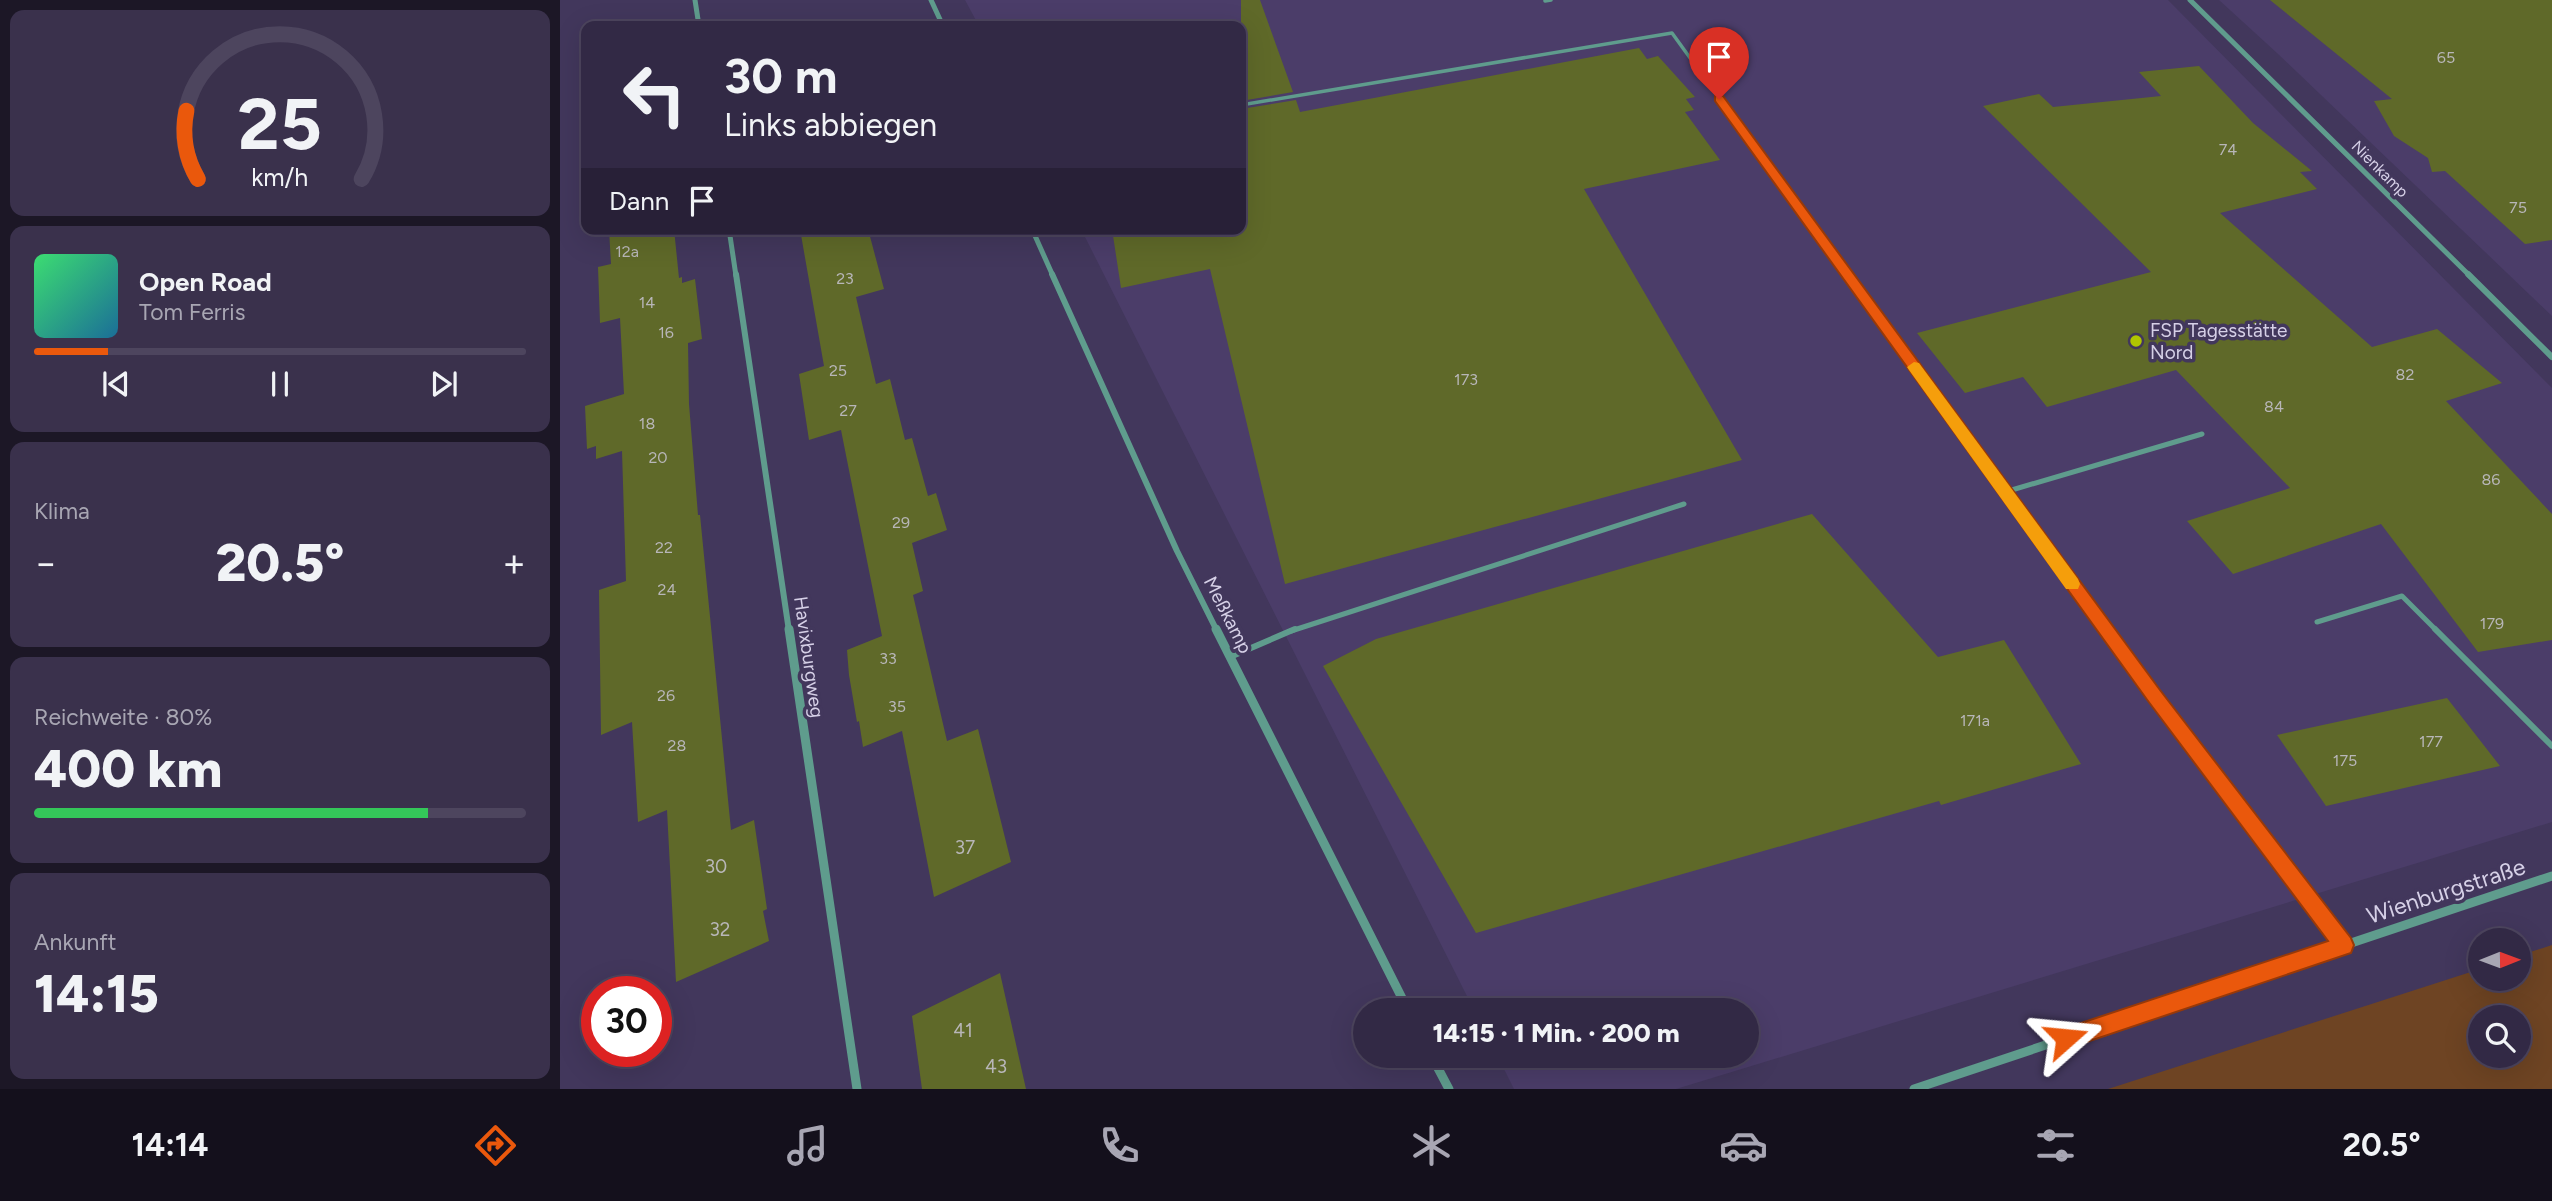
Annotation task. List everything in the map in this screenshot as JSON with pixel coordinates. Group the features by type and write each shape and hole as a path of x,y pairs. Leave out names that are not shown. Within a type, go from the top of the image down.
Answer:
{"street":[{"path":"695,0 698,21"},
{"path":"931,0 941,21"},
{"name":"Nienkamp","path":"2190,0 2552,357"},
{"name":"Havixburgweg","path":"730,235 857,1089"},
{"name":"Meßkamp","path":"1035,235 1177,551 1402,998"},
{"name":"Wienburgstraße","path":"1914,1089 2552,876"},
{"path":"1438,1068 1450,1089"}],"lane":[{"path":"1545,1 1551,0"},
{"path":"1246,105 1672,33 2154,696 2344,945"},
{"path":"2005,492 2202,434"},
{"path":"1230,657 1295,629 1684,504"},
{"path":"2317,622 2402,596 2552,746"}],"shaded area":[{"path":"965,0 2168,0 2552,388 2552,822 1759,1064 1759,998 1468,998 1084,235 1246,235 1246,21 976,21"},
{"path":"2219,0 2552,0 2552,316 2277,53"},
{"path":"2552,945 2552,1089 2108,1089 2468,973 2468,991 2531,991 2531,952"},
{"path":"1504,1068 1745,1068 1676,1089 1514,1089"}],"building":[{"path":"1241,0 1260,0 1293,92 1246,100 1246,21 1241,21"},
{"path":"2270,0 2552,0 2552,240 2525,244 2445,171 2432,172 2428,158 2394,136 2374,101 2392,99"},
{"path":"1639,48 1647,59 1658,56 1695,97 1686,99 1694,110 1685,112 1720,160 1584,189 1742,460 1285,584 1210,269 1121,288 1113,235 1246,235 1246,108 1296,100 1300,112"},
{"path":"2199,66 2253,123 2312,171 2300,172 2317,189 2220,213 2372,347 2437,329 2502,383 2446,401 2552,514 2552,640 2478,652 2381,524 2233,574 2187,521 2290,488 2176,370 2047,407 2023,377 1965,393 1917,333 2151,272 1983,106 2039,94 2053,107 2161,96 2139,72"},
{"path":"609,235 675,235 679,278 682,277 682,283 695,279 702,339 688,343 689,404 731,830 754,820 767,909 763,911 769,941 676,982 667,810 638,822 632,722 601,735 599,590 626,581 622,451 596,459 596,446 587,449 585,406 624,394 620,318 600,323 598,267 611,264"},
{"path":"801,235 870,235 884,289 856,297 876,384 890,379 905,440 912,438 928,496 936,493 947,530 912,543 923,591 913,595 947,741 978,729 1011,862 934,897 902,731 863,747 859,721 857,722 847,650 882,636 841,430 809,440 799,374 824,366"},
{"path":"1812,514 1938,657 2004,640 2081,764 1941,805 1939,801 1476,933 1323,666 1376,639"},
{"path":"2447,698 2500,766 2326,806 2277,735"},
{"path":"1000,973 1026,1089 922,1089 912,1016"}],"slow traffic":[{"path":"1914,367 2072,584"}],"place":[{"name":"FSP Tagesstätte Nord","path":"2136,341"}],"route":[{"path":"1719,99 2154,696 2344,945 2066,1038"}]}
